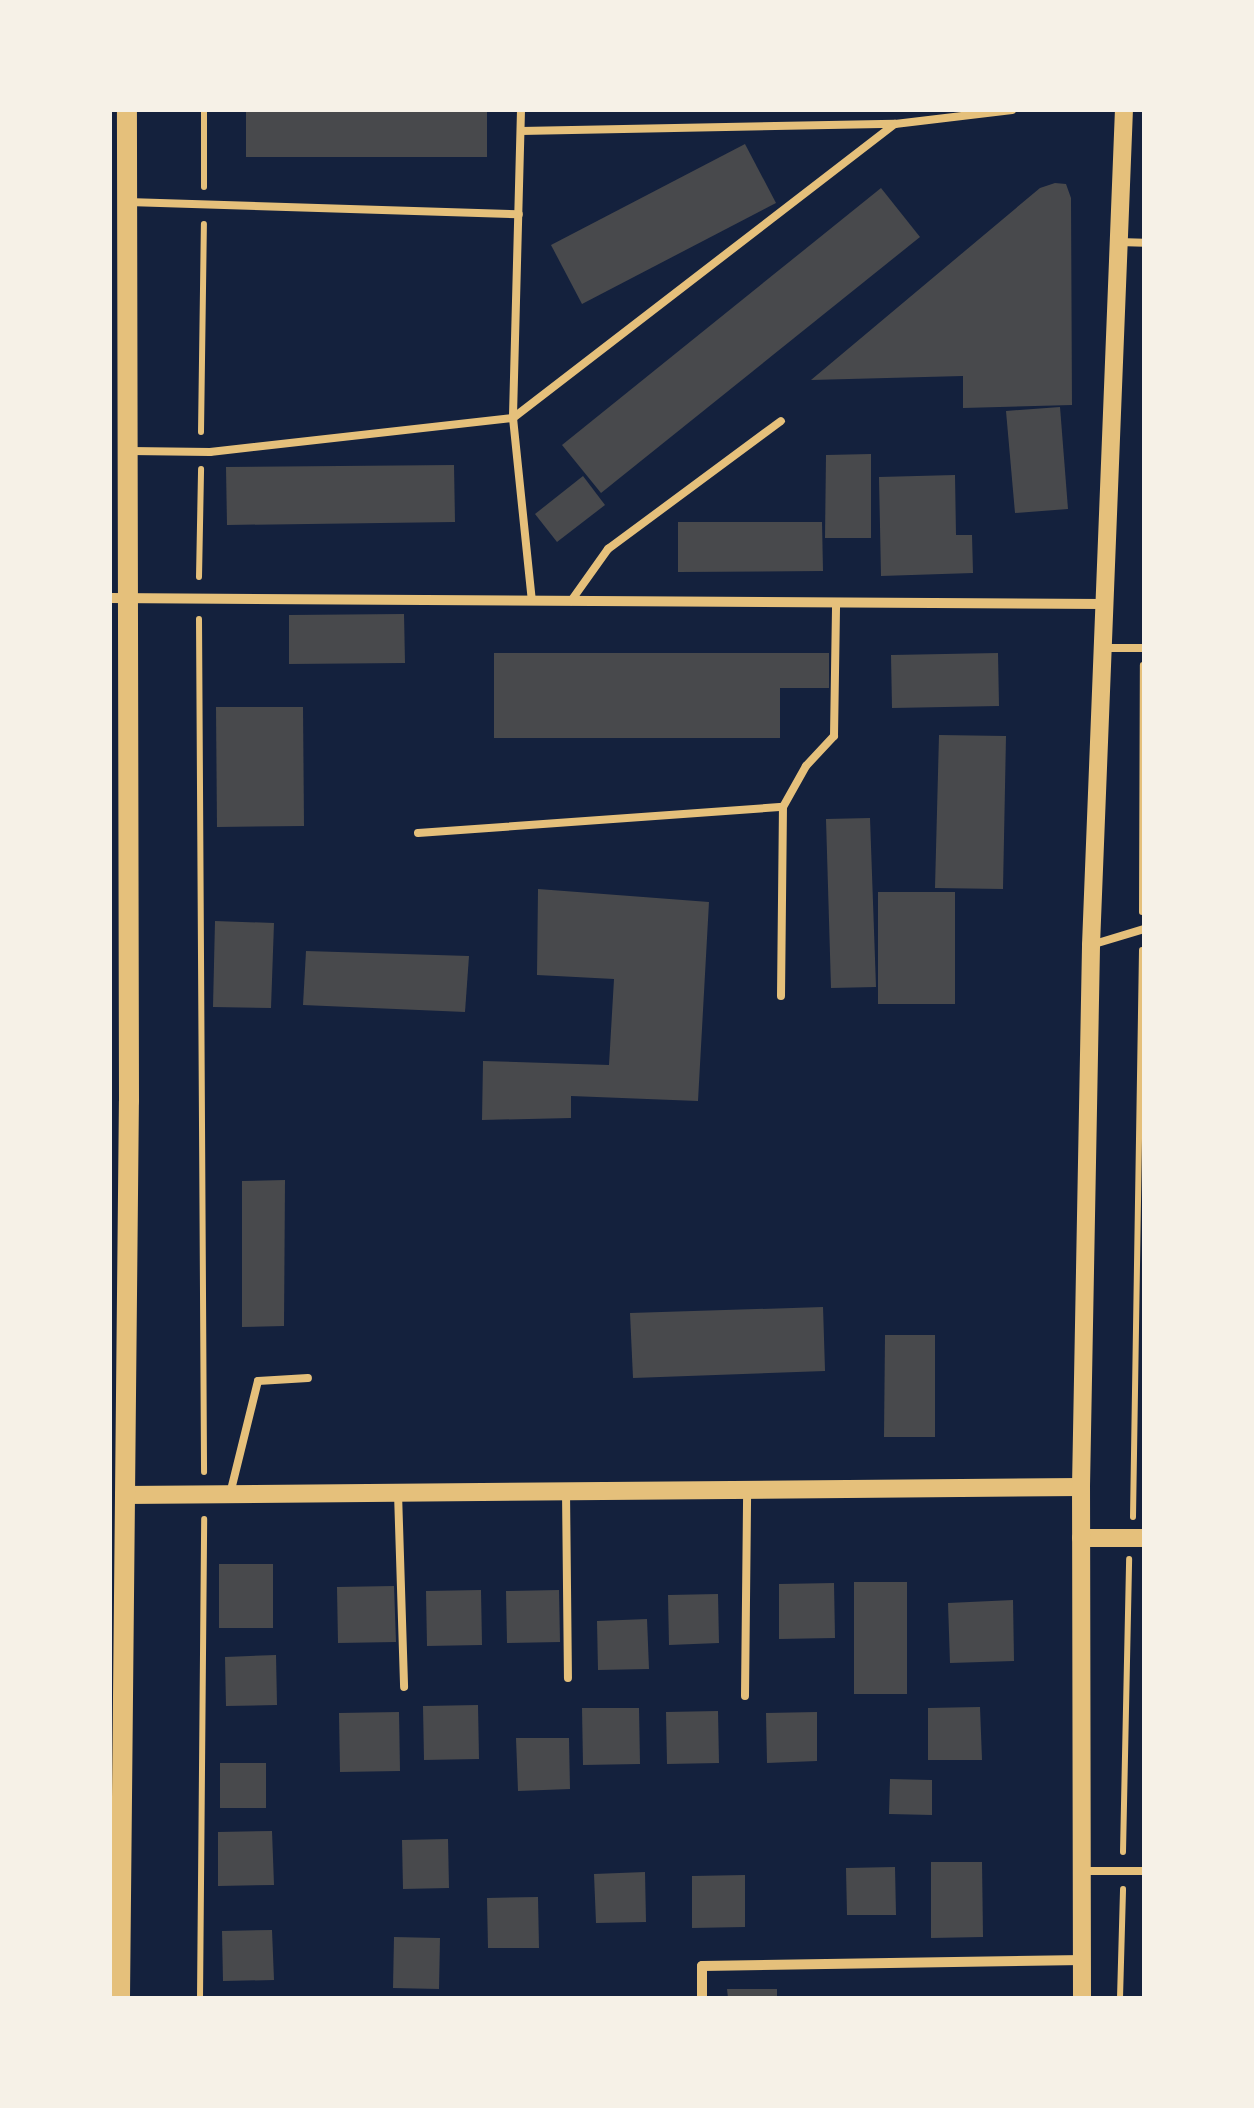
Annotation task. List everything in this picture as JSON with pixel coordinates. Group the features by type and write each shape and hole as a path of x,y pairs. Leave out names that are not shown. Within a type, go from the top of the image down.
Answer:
{"main road":[{"path":"120,1998 115,1700 124,1495 118,598 128,451 128,110"}],"street":[{"path":"1082,1998 1081,1486 1091,945 1124,110"},
{"path":"118,598 1104,604"},
{"path":"124,1495 1081,1486"},
{"path":"1081,1538 1137,1538"},
{"path":"702,1998 702,1966 1083,1960"}],"lane":[{"path":"521,110 513,418 532,601"},
{"path":"521,130 895,124 1012,110"},
{"path":"128,451 201,452 513,418 895,124"},
{"path":"127,202 518,214"},
{"path":"1119,242 1144,243"},
{"path":"571,601 584,573 608,548 781,422"},
{"path":"781,996 783,807 806,766 834,736 836,603"},
{"path":"1102,648 1144,648"},
{"path":"418,833 783,807"},
{"path":"1091,945 1143,930"},
{"path":"230,1494 258,1381 308,1378"},
{"path":"746,1696 748,1490"},
{"path":"566,1491 568,1678"},
{"path":"398,1493 404,1687"},
{"path":"1082,1871 1144,1871"}],"path":[{"path":"200,1998 204,1494 199,599 204,110"},
{"path":"1120,1998 1140,1499 1144,648"}],"building":[{"path":"246,110 487,110 487,157 246,157"},
{"path":"745,144 776,203 582,304 551,245"},
{"path":"1066,184 1071,198 1072,405 963,408 963,376 811,380 1040,188"},
{"path":"881,188 920,237 601,493 562,445"},
{"path":"1060,407 1068,509 1015,513 1006,411"},
{"path":"871,454 871,538 825,538 826,455"},
{"path":"454,465 455,522 227,525 226,467"},
{"path":"955,475 956,535 972,535 973,573 881,576 879,477"},
{"path":"583,476 605,505 557,542 535,514"},
{"path":"678,522 822,522 823,571 678,572"},
{"path":"404,614 405,663 289,664 289,615"},
{"path":"494,653 829,653 829,688 780,688 780,738 494,738"},
{"path":"998,653 999,706 892,708 891,655"},
{"path":"216,707 303,707 304,826 217,827"},
{"path":"939,735 1006,736 1003,889 935,888"},
{"path":"870,818 876,987 831,988 826,819"},
{"path":"538,889 709,902 698,1101 571,1096 571,1118 482,1120 483,1061 609,1065 614,979 537,975"},
{"path":"878,892 955,892 955,1004 878,1004"},
{"path":"215,921 274,923 271,1008 213,1007"},
{"path":"306,951 469,956 465,1012 303,1005"},
{"path":"285,1180 284,1326 242,1327 242,1181"},
{"path":"823,1307 825,1371 633,1378 630,1313"},
{"path":"885,1335 935,1335 935,1437 884,1437"},
{"path":"219,1564 273,1564 273,1628 219,1628"},
{"path":"854,1582 907,1582 907,1694 854,1694"},
{"path":"834,1583 835,1638 779,1639 779,1584"},
{"path":"394,1586 396,1642 338,1643 337,1587"},
{"path":"481,1590 482,1645 427,1646 426,1591"},
{"path":"559,1590 560,1642 507,1643 506,1591"},
{"path":"718,1594 719,1643 669,1645 668,1595"},
{"path":"1013,1600 1014,1661 950,1663 948,1603"},
{"path":"647,1619 649,1669 598,1670 597,1621"},
{"path":"276,1655 277,1705 226,1706 225,1657"},
{"path":"478,1705 479,1759 424,1760 423,1706"},
{"path":"980,1707 982,1760 928,1760 928,1708"},
{"path":"582,1708 639,1708 640,1764 583,1765"},
{"path":"718,1711 719,1763 667,1764 666,1712"},
{"path":"399,1712 400,1771 340,1772 339,1713"},
{"path":"817,1712 817,1761 767,1763 766,1713"},
{"path":"516,1738 569,1738 570,1789 518,1791"},
{"path":"220,1763 266,1763 266,1808 220,1808"},
{"path":"890,1779 932,1780 932,1815 889,1814"},
{"path":"272,1831 274,1885 218,1886 218,1832"},
{"path":"448,1839 449,1888 403,1889 402,1840"},
{"path":"931,1862 982,1862 983,1937 931,1938"},
{"path":"895,1867 896,1915 847,1915 846,1868"},
{"path":"645,1872 646,1922 596,1923 594,1874"},
{"path":"745,1875 745,1927 692,1928 692,1876"},
{"path":"538,1897 539,1948 488,1948 487,1898"},
{"path":"272,1930 274,1980 223,1981 222,1931"},
{"path":"394,1937 440,1938 439,1989 393,1988"},
{"path":"727,1989 777,1989 777,1998 728,1998"}]}
